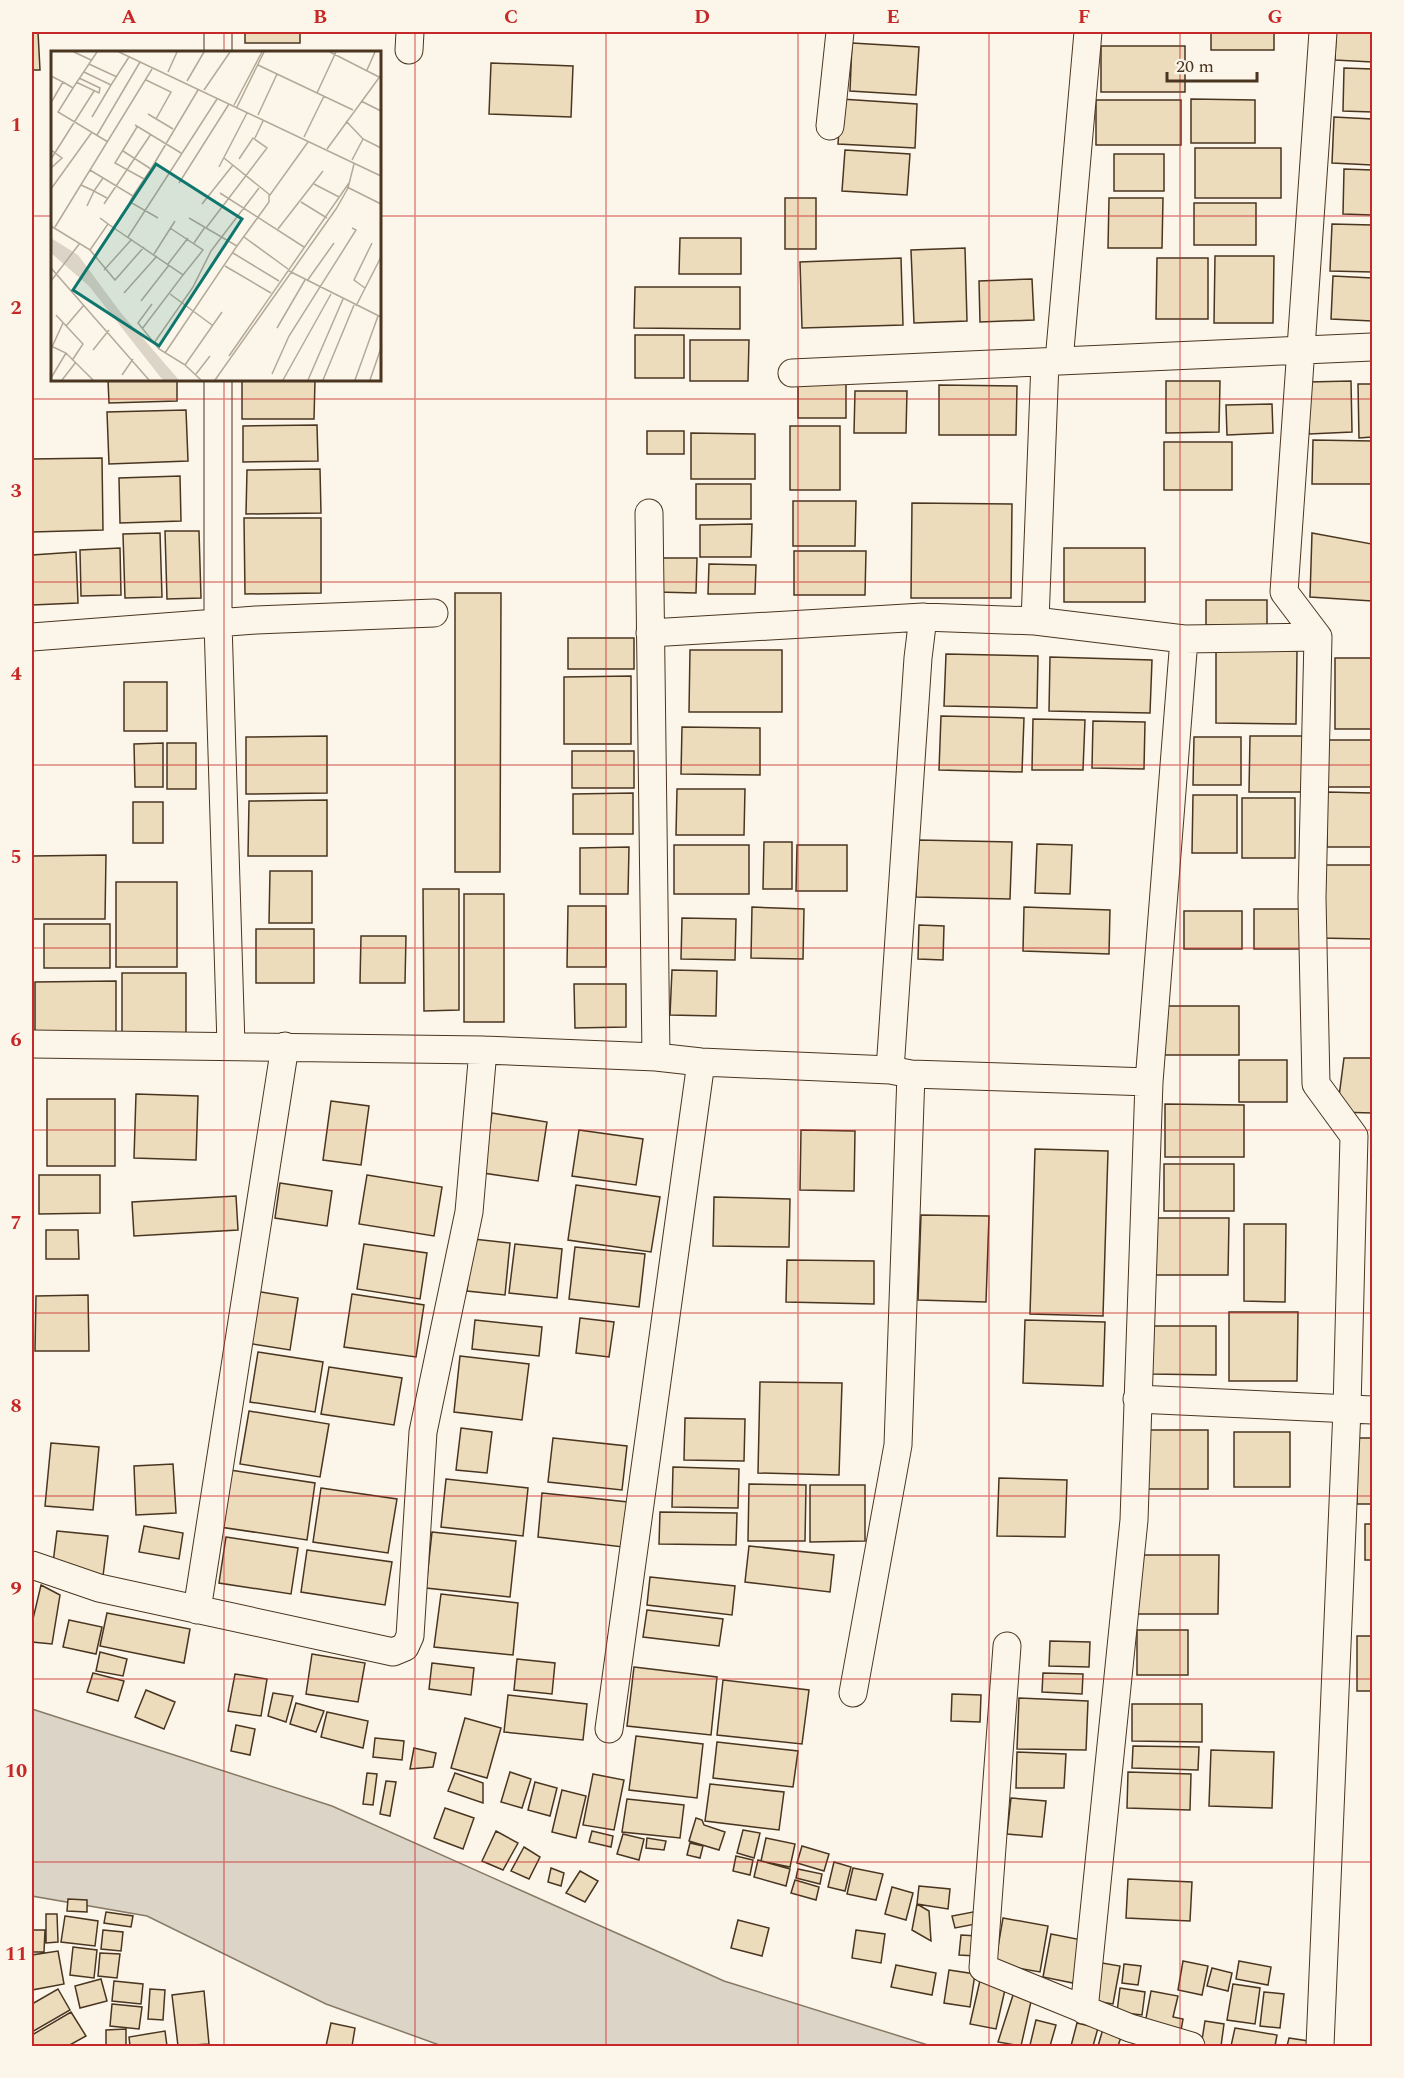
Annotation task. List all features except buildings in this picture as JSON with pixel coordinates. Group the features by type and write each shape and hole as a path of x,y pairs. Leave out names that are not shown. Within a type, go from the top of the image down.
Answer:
{"street":[{"path":"218,32 218,51"},
{"path":"830,126 840,32"},
{"path":"1035,621 1052,361 1088,32"},
{"path":"1320,2046 1360,1409 1354,1136 1316,1084 1312,898 1318,637 1284,592 1299,350 1323,32"},
{"path":"792,373 1372,347"},
{"path":"218,381 218,623 231,1045"},
{"path":"649,513 656,1057"},
{"path":"32,637 256,620 434,613"},
{"path":"650,633 923,617 1035,621 1184,639 1318,637"},
{"path":"854,1694 898,1445 900,1072 917,670 923,617"},
{"path":"1084,2010 1134,1520 1149,1082 1184,639"},
{"path":"32,1044 483,1050 656,1057 701,1062 900,1072 1149,1082"},
{"path":"197,1610 285,1046"},
{"path":"32,1565 99,1588 197,1610 393,1652 405,1647 410,1636 423,1432 469,1212 483,1050"},
{"path":"609,1729 701,1062"},
{"path":"1137,1399 1360,1409"},
{"path":"1007,1646 983,1968 1131,2028 1191,2046"}],"shaded area":[{"path":"32,1709 332,1806 724,1981 931,2046 442,2046 326,2004 147,1916 32,1896"}]}
